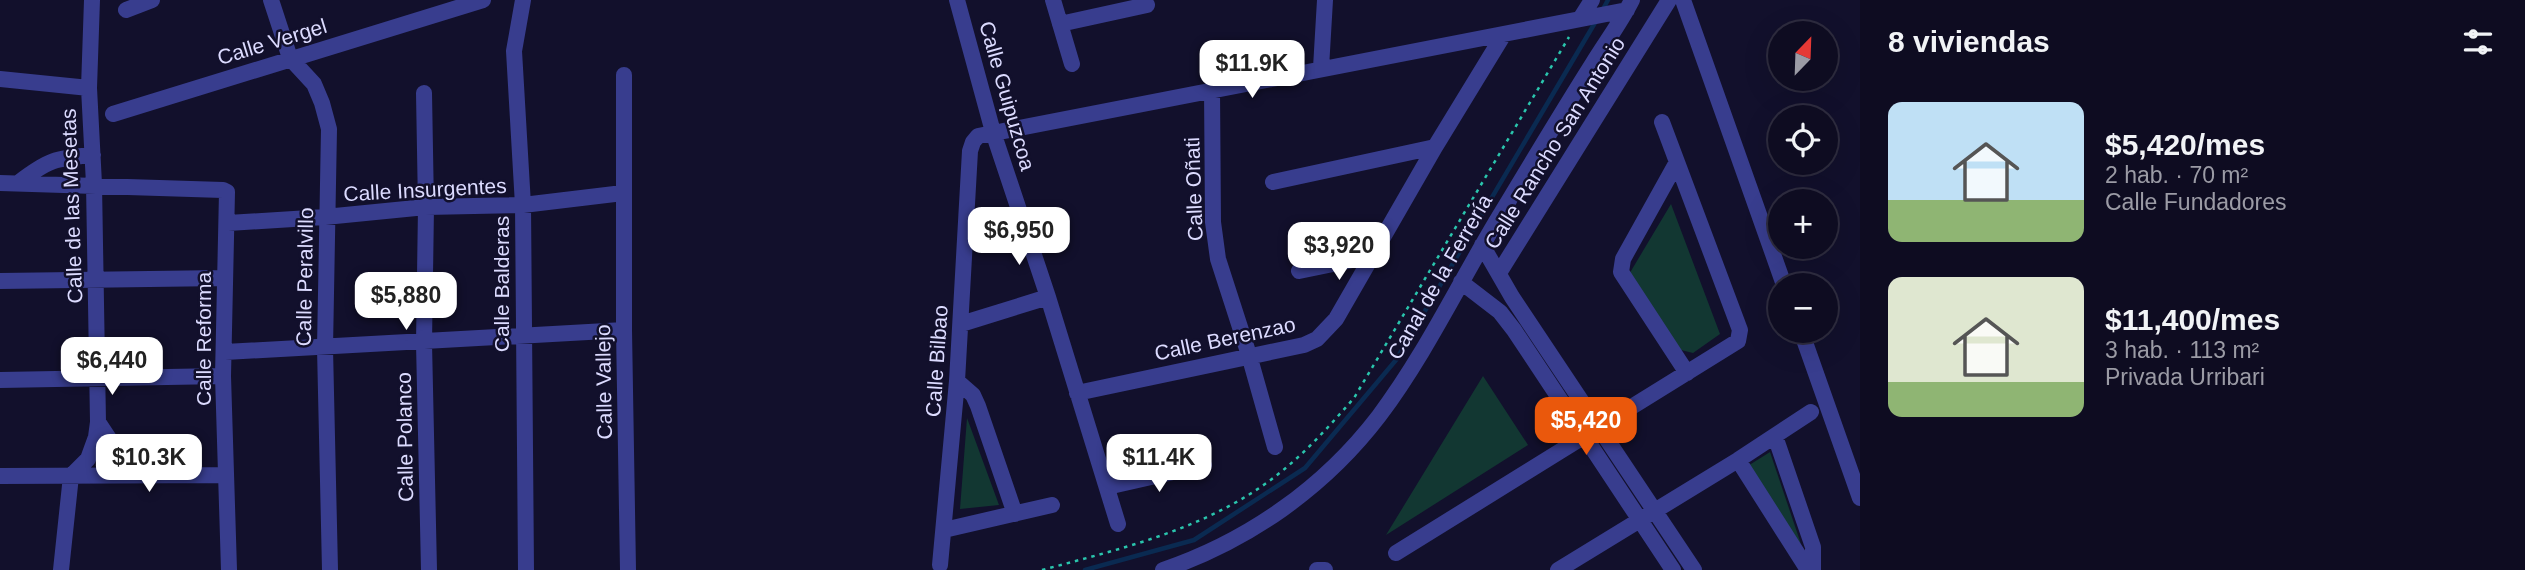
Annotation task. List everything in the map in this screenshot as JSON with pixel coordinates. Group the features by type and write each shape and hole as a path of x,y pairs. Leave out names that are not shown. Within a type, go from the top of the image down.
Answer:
{"street":[{"name":"Calle de las Mesetas","path":"71,476 88,459 99,422 96,379 97,279 89,88 92,0"},
{"path":"126,10 151,0"},
{"name":"Calle Peralvillo","path":"271,0 289,58 314,84 327,120 330,163 325,217 325,348 330,570"},
{"name":"Calle Vergel","path":"113,114 483,0"},
{"name":"Calle Balderas","path":"523,0 514,51 523,205 526,570"},
{"name":"Calle Guipuzcoa","path":"957,0 993,132 1048,297 1118,524"},
{"path":"1053,0 1072,64"},
{"path":"1321,68 1325,0"},
{"path":"1580,19 1592,0"},
{"name":"Calle Rancho San Antonio","path":"1499,273 1669,0"},
{"path":"1683,0 1780,273"},
{"path":"1060,24 1105,7 1147,5"},
{"path":"993,132 1580,19 1630,5"},
{"name":"Canal de la Ferrería","path":"1163,570 1190,561 1270,518 1324,476 1379,416 1427,342 1482,245 1630,5"},
{"name":"Calle Berenzao","path":"1077,393 1317,340 1336,319 1504,34"},
{"name":"Calle Vallejo","path":"624,75 628,570"},
{"path":"0,79 89,88"},
{"name":"Calle Oñati","path":"1212,89 1215,241 1218,259 1275,447"},
{"name":"Calle Polanco","path":"424,93 424,343 429,570"},
{"path":"1396,553 1738,341 1741,334 1662,122"},
{"name":"Calle Bilbao","path":"940,565 957,381 970,151 978,136 993,132"},
{"path":"1273,182 1435,147"},
{"path":"18,183 44,163 65,157 93,155"},
{"path":"1677,162 1623,259 1620,272 1687,373"},
{"path":"0,183 94,184"},
{"name":"Calle Reforma","path":"94,184 227,192 223,376 229,570"},
{"name":"Calle Insurgentes","path":"228,223 426,207 523,205 623,193"},
{"path":"1482,245 1694,570"},
{"path":"1299,271 1372,256"},
{"path":"0,281 224,278"},
{"path":"1461,282 1507,320 1673,570"},
{"path":"961,324 1048,297"},
{"path":"225,352 624,330"},
{"path":"1805,343 1860,498"},
{"path":"0,380 223,376"},
{"path":"957,381 973,395 978,406 1015,514"},
{"path":"1558,570 1811,412"},
{"path":"99,422 133,475"},
{"path":"1775,436 1811,540 1815,560 1811,570"},
{"path":"1738,460 1811,570"},
{"path":"1107,487 1204,465"},
{"path":"0,476 226,474"},
{"path":"61,570 71,476"},
{"path":"944,530 1052,505"},
{"path":"1317,570 1324,570"}],"path":[{"path":"1042,570 1155,539 1212,516 1266,483 1317,440 1354,398 1580,19"}],"green space":[{"path":"1671,204 1720,334 1693,353 1673,348 1628,276"},
{"path":"1483,376 1528,445 1386,535"},
{"path":"967,418 999,505 960,509"},
{"path":"1770,452 1801,544 1743,469"}],"waterway":[{"path":"1602,11 1608,0"},
{"path":"1085,570 1194,540 1305,468 1396,360 1596,21"}]}
